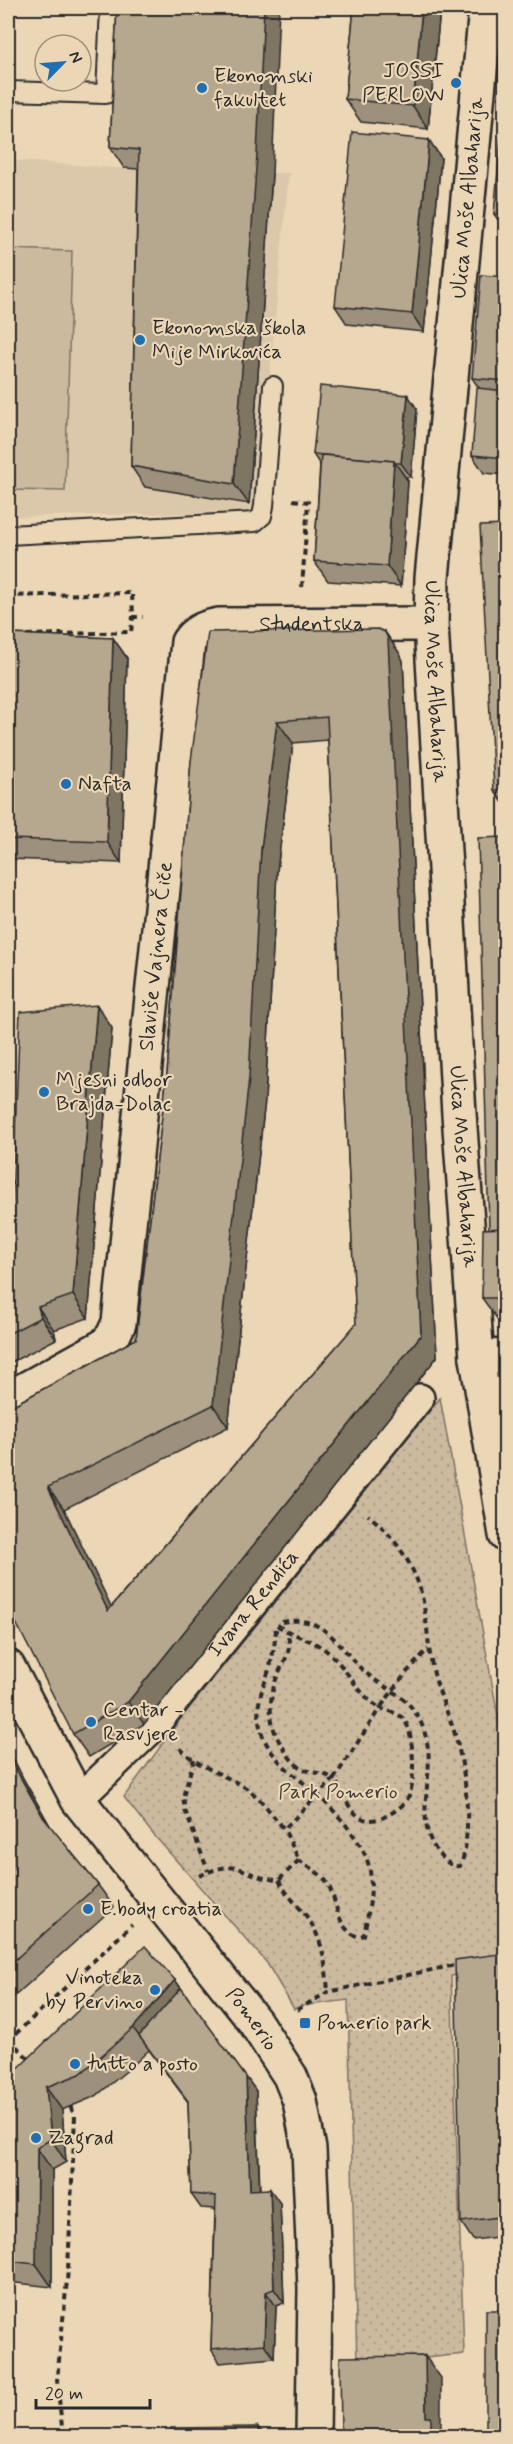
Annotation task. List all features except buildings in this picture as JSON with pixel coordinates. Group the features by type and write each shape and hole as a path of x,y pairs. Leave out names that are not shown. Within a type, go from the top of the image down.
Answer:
{"street":[{"name":"Ulica Moše Albaharija","path":"486,8 433,566 431,624 459,1114 491,1357 506,1534"},
{"name":"Studentska","path":"193,634 219,625 431,624"},
{"name":"Slaviše Vajnera Čiče","path":"8,1399 104,1346 113,1336 119,1323 185,655 188,642 193,634"},
{"name":"Ivana Rendića","path":"78,1800 152,1729 420,1398"},
{"name":"Pomerio","path":"8,1667 78,1800 255,2022 290,2076 300,2101 309,2149 314,2276 313,2436"}],"lane":[{"path":"8,90 106,94 110,8"},
{"path":"8,535 255,522 262,516 264,506 273,386"}],"path":[{"path":"302,591 308,512"},
{"path":"8,596 132,593 131,632 19,635"},
{"path":"133,617 142,617"},
{"path":"276,1624 301,1621 315,1624 326,1630 360,1668 406,1700 417,1713 428,1744 425,1820 427,1831 444,1859 450,1864 460,1866 465,1854 467,1819 463,1766 434,1674 429,1649 426,1611 416,1579 396,1542 378,1523 339,1497"},
{"path":"254,1602 287,1632 316,1643 332,1655 363,1695 380,1708 405,1720 411,1734 412,1783 409,1798 385,1817 371,1821 362,1819 352,1812 334,1779 323,1772 298,1767 278,1739 271,1721 270,1701 274,1682 290,1646 287,1632"},
{"path":"205,1768 249,1790 261,1801 284,1829 299,1860 326,1882 335,1900 340,1921 348,1933 358,1937 364,1935 370,1903 369,1868 354,1837 319,1795 286,1770 265,1742 261,1730 258,1714 260,1689 269,1670 276,1624"},
{"path":"284,1829 334,1779 393,1690 429,1649"},
{"path":"194,1759 185,1789 184,1810 208,1871"},
{"path":"199,1876 219,1867 239,1866 265,1879 279,1880 299,1860"},
{"path":"279,1880 283,1889 315,1929 322,1946 328,1992"},
{"path":"33,2063 8,2040 132,1924"},
{"path":"297,2010 328,1992 447,1965 471,1963"},
{"path":"63,2436 57,2380 68,2270 75,2116 67,2101"}],"shaded area":[{"name":"Ekonomska škola Mije Mirkovića","path":"8,160 153,171 289,173 257,505 250,512 8,517"}],"green space":[{"path":"8,249 72,251 65,491 8,490"},
{"name":"Park Pomerio","path":"440,1398 506,1760 505,1965 451,1976 464,2354 357,2365 348,2000 301,2006 294,2009 267,1963 152,1833 124,1797 179,1721"}],"place":[{"name":"JOSSI PERLOW","path":"456,83"},
{"name":"Ekonomski fakultet","path":"202,88"},
{"name":"Ekonomska škola Mije Mirkovića","path":"140,340"},
{"name":"Nafta","path":"66,784"},
{"name":"Mjesni odbor Brajda-Dolac","path":"44,1092"},
{"name":"Centar - Rasvjere","path":"91,1722"},
{"name":"E.body croatia","path":"88,1909"},
{"name":"Vinoteka by Pervino","path":"155,1990"},
{"name":"Pomerio park","path":"305,2023"},
{"name":"tutto a posto","path":"75,2064"},
{"name":"Zagrad","path":"36,2138"}]}
